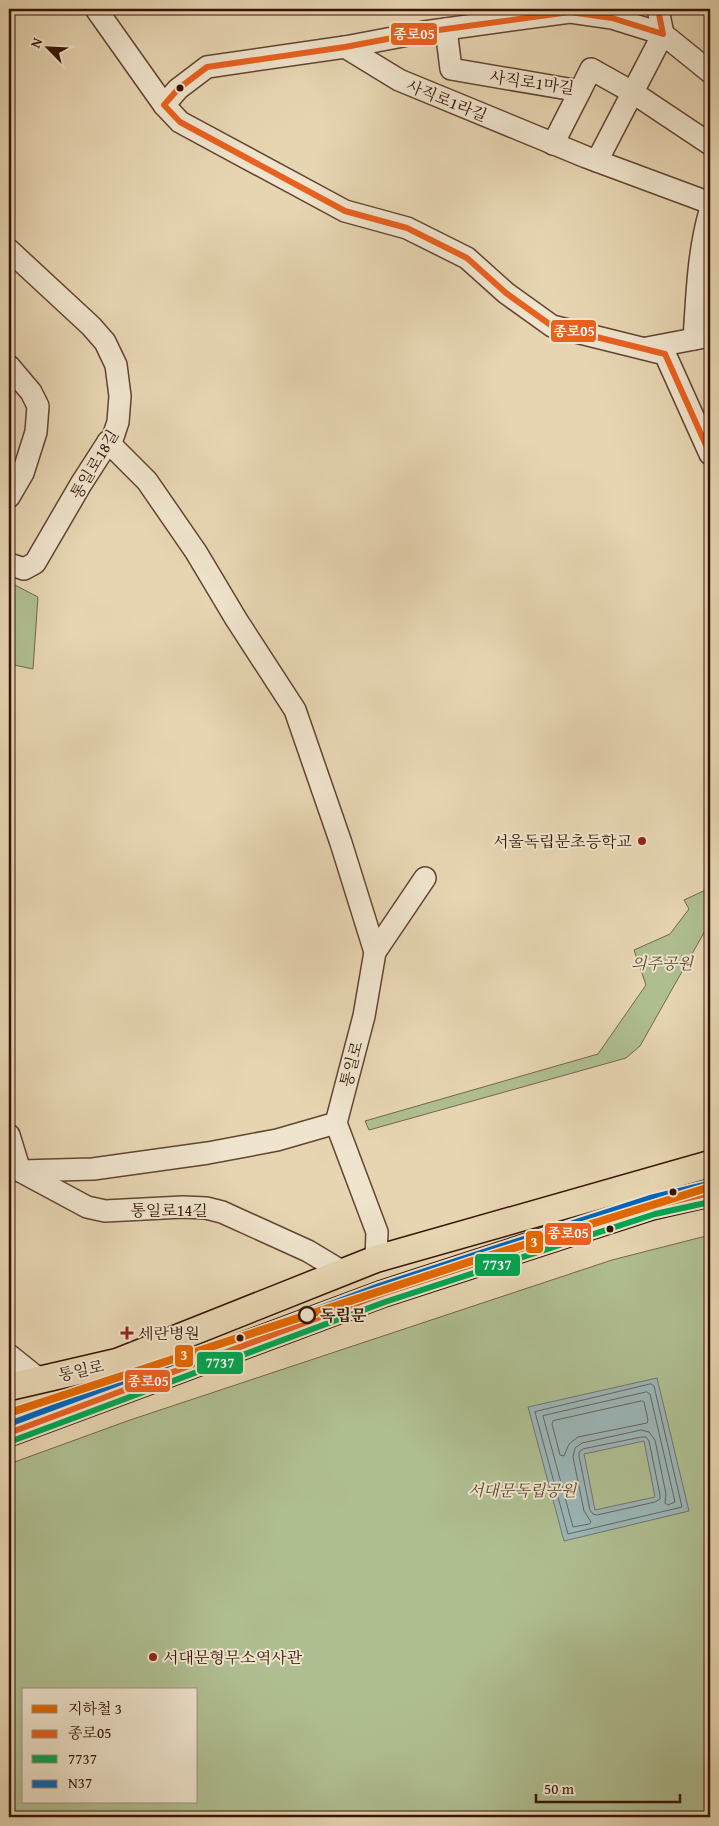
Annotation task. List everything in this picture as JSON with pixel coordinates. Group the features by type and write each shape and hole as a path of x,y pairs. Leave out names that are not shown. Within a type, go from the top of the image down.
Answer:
{"main road":[{"name":"통일로","path":"9,1387 117,1362 376,1259 710,1164"},
{"name":"통일로","path":"9,1433 382,1294 654,1206 710,1193"},
{"path":"376,1259 382,1294"}],"street":[{"path":"96,9 164,105 180,122 345,211 407,228 467,258 506,293 552,326 665,354 704,426 710,454"},
{"path":"597,161 663,34 658,9"},
{"path":"164,105 178,89 207,67 570,12 612,18 663,34 710,72"},
{"name":"사직로1마길","path":"446,30 451,69 580,91 592,69 632,92 710,144"},
{"name":"사직로1라길","path":"345,47 399,80 553,144 710,203"},
{"path":"553,144 580,91"},
{"path":"642,348 702,337 699,271 704,233 710,211"},
{"name":"통일로18길","path":"9,250 91,326 105,342 116,365 120,396 118,422 113,437 80,484 35,563 24,569 9,564"},
{"path":"9,366 31,392 38,406 36,432 23,473 9,497"},
{"path":"108,442 147,481 196,552 236,619 295,710 341,844 375,952"},
{"name":"통일로","path":"336,1123 364,1016 375,952 425,878"},
{"path":"9,1136 13,1174 93,1168 208,1153 278,1140 336,1123 377,1232 376,1259"},
{"name":"통일로14길","path":"13,1174 87,1207 105,1211 183,1207 206,1208 222,1212 308,1251 343,1272"},
{"path":"9,1355 39,1379"}],"green space":[{"path":"9,582 38,597 33,669 9,664"},
{"name":"의주공원","path":"710,888 710,922 640,1046 626,1058 369,1130 365,1121 598,1054 646,985 634,950 670,934 689,909 684,900"},
{"name":"서대문독립공원","path":"710,1235 710,1808 703,1817 9,1817 9,1464 130,1420 612,1260"}],"water":[{"path":"657,1378 689,1511 564,1541 528,1407","holes":["644,1441 655,1497 595,1510 584,1454"]}],"metro line":[{"name":"3","path":"9,1413 469,1262 710,1187"}],"transit line":[{"name":"종로05","path":"658,9 663,34 612,18 570,12 424,32 345,47 207,67 178,89 164,105 180,122 345,211 407,228 467,258 506,293 552,326 665,354 710,454"},
{"name":"N37","path":"9,1424 379,1286 650,1198 708,1184"},
{"name":"종로05","path":"9,1433 382,1294 653,1206 710,1193"},
{"name":"7737","path":"12,1441 385,1302 655,1214 710,1202"}],"place":[{"name":"서울독립문초등학교","path":"642,841"},
{"name":"독립문","path":"307,1315"},
{"name":"세란병원","path":"127,1333"},
{"name":"서대문형무소역사관","path":"153,1657"}]}
